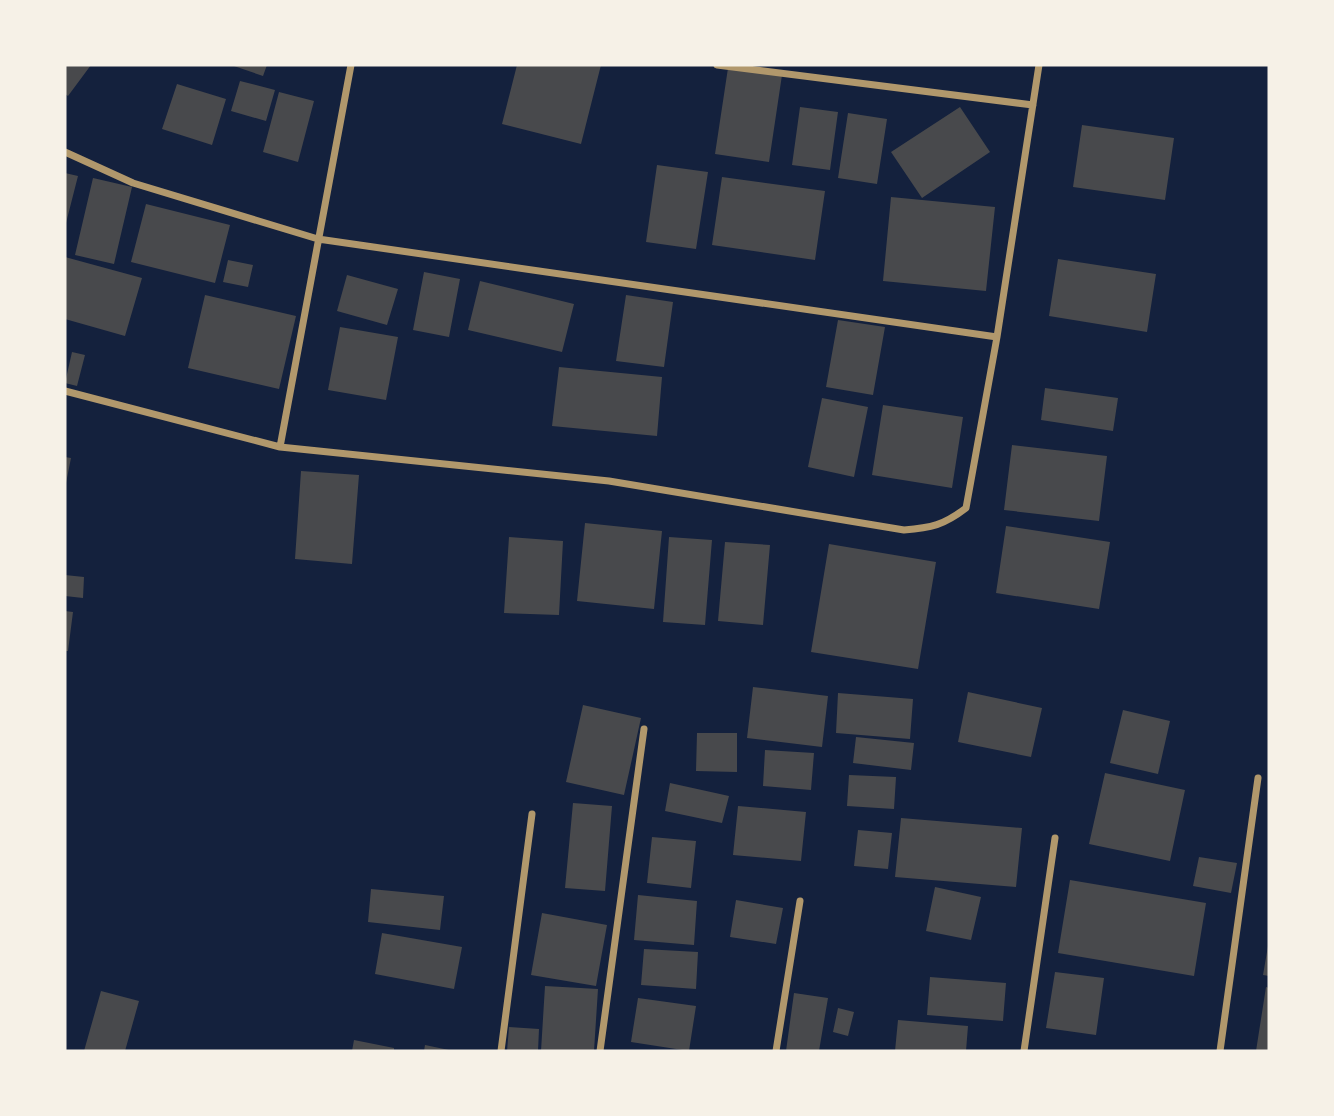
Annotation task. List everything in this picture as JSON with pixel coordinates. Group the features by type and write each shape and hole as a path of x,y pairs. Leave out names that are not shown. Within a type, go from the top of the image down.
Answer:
{"street":[{"path":"280,447 351,65"},
{"path":"717,65 1033,105"},
{"path":"65,391 280,447 609,481 904,530 933,527 952,519 966,508 997,337 1039,65"},
{"path":"65,152 133,183 318,239 997,337"},
{"path":"600,1051 643,729"},
{"path":"1220,1051 1258,778"},
{"path":"501,1051 532,814"},
{"path":"1024,1051 1055,838"},
{"path":"776,1051 800,901"}],"building":[{"path":"65,65 91,65 68,96 65,94"},
{"path":"231,65 267,65 263,76"},
{"path":"517,65 601,65 581,144 502,124"},
{"path":"728,68 782,75 769,162 715,154"},
{"path":"240,81 275,90 266,121 231,111"},
{"path":"177,84 226,99 212,145 162,129"},
{"path":"279,92 314,101 298,162 263,152"},
{"path":"800,107 838,112 830,170 792,165"},
{"path":"960,107 990,152 922,198 891,152"},
{"path":"848,113 887,119 877,184 838,178"},
{"path":"1082,125 1174,138 1165,200 1073,187"},
{"path":"657,165 708,172 696,249 646,242"},
{"path":"65,173 78,176 66,223 65,223"},
{"path":"722,177 825,191 815,260 712,245"},
{"path":"93,178 132,187 114,264 75,255"},
{"path":"891,197 995,207 986,291 883,281"},
{"path":"146,204 230,225 215,283 131,262"},
{"path":"65,257 142,278 125,336 65,319"},
{"path":"1058,259 1156,274 1147,332 1049,316"},
{"path":"228,260 253,265 248,287 223,282"},
{"path":"424,272 460,279 449,337 413,330"},
{"path":"347,275 398,289 387,325 337,311"},
{"path":"480,281 574,304 562,352 468,330"},
{"path":"205,295 296,316 279,389 188,368"},
{"path":"626,295 673,302 664,367 616,361"},
{"path":"838,320 885,327 873,395 826,387"},
{"path":"340,327 398,337 386,400 328,390"},
{"path":"72,352 85,355 77,386 65,383"},
{"path":"559,367 662,377 657,436 552,426"},
{"path":"1045,388 1118,398 1113,431 1041,420"},
{"path":"822,398 868,407 854,477 808,467"},
{"path":"883,405 963,417 952,488 872,475"},
{"path":"1012,445 1107,456 1099,521 1004,510"},
{"path":"65,457 71,458 66,483 65,483"},
{"path":"301,471 359,475 352,564 295,559"},
{"path":"585,523 662,531 654,609 577,601"},
{"path":"1006,526 1110,542 1099,609 996,593"},
{"path":"509,537 563,541 559,615 504,613"},
{"path":"669,537 712,540 705,625 663,622"},
{"path":"725,542 770,545 763,625 718,621"},
{"path":"829,544 936,562 918,669 811,652"},
{"path":"65,575 84,577 83,598 65,596"},
{"path":"65,611 73,612 68,651 65,651"},
{"path":"753,687 828,696 822,747 747,738"},
{"path":"968,692 1042,708 1031,757 958,742"},
{"path":"838,693 913,699 910,739 836,733"},
{"path":"583,705 641,718 624,795 566,782"},
{"path":"1123,710 1170,721 1158,774 1110,763"},
{"path":"697,733 737,733 737,772 696,771"},
{"path":"856,737 914,743 911,770 853,763"},
{"path":"765,750 814,753 811,790 763,786"},
{"path":"1105,773 1185,790 1170,861 1089,844"},
{"path":"849,775 896,777 894,809 847,806"},
{"path":"670,783 729,796 722,823 665,811"},
{"path":"573,803 612,806 605,891 565,888"},
{"path":"738,806 806,812 801,861 733,855"},
{"path":"901,818 1022,828 1016,887 895,877"},
{"path":"858,830 892,833 888,869 854,866"},
{"path":"652,837 696,841 691,888 647,883"},
{"path":"1199,857 1237,863 1231,893 1193,886"},
{"path":"1070,880 1206,903 1194,976 1058,953"},
{"path":"935,887 981,897 971,940 926,931"},
{"path":"371,889 444,896 440,930 368,922"},
{"path":"638,895 697,901 694,945 634,940"},
{"path":"736,900 783,908 776,944 730,937"},
{"path":"542,913 607,925 596,986 531,975"},
{"path":"382,933 462,947 454,989 375,974"},
{"path":"1269,947 1269,976 1263,975"},
{"path":"644,949 698,952 696,989 641,985"},
{"path":"1055,972 1104,978 1096,1035 1046,1028"},
{"path":"930,977 1006,983 1003,1021 927,1015"},
{"path":"545,986 598,989 594,1051 541,1051"},
{"path":"1266,987 1269,988 1269,1051 1256,1051"},
{"path":"101,991 139,1001 125,1051 84,1051"},
{"path":"794,993 828,998 819,1051 786,1051"},
{"path":"638,998 696,1006 689,1051 631,1042"},
{"path":"838,1008 854,1012 848,1036 833,1032"},
{"path":"898,1020 968,1026 966,1051 895,1051"},
{"path":"509,1027 539,1029 538,1051 507,1051"},
{"path":"354,1040 394,1048 394,1051 352,1051"},
{"path":"425,1045 449,1050 449,1051 424,1051"}]}
